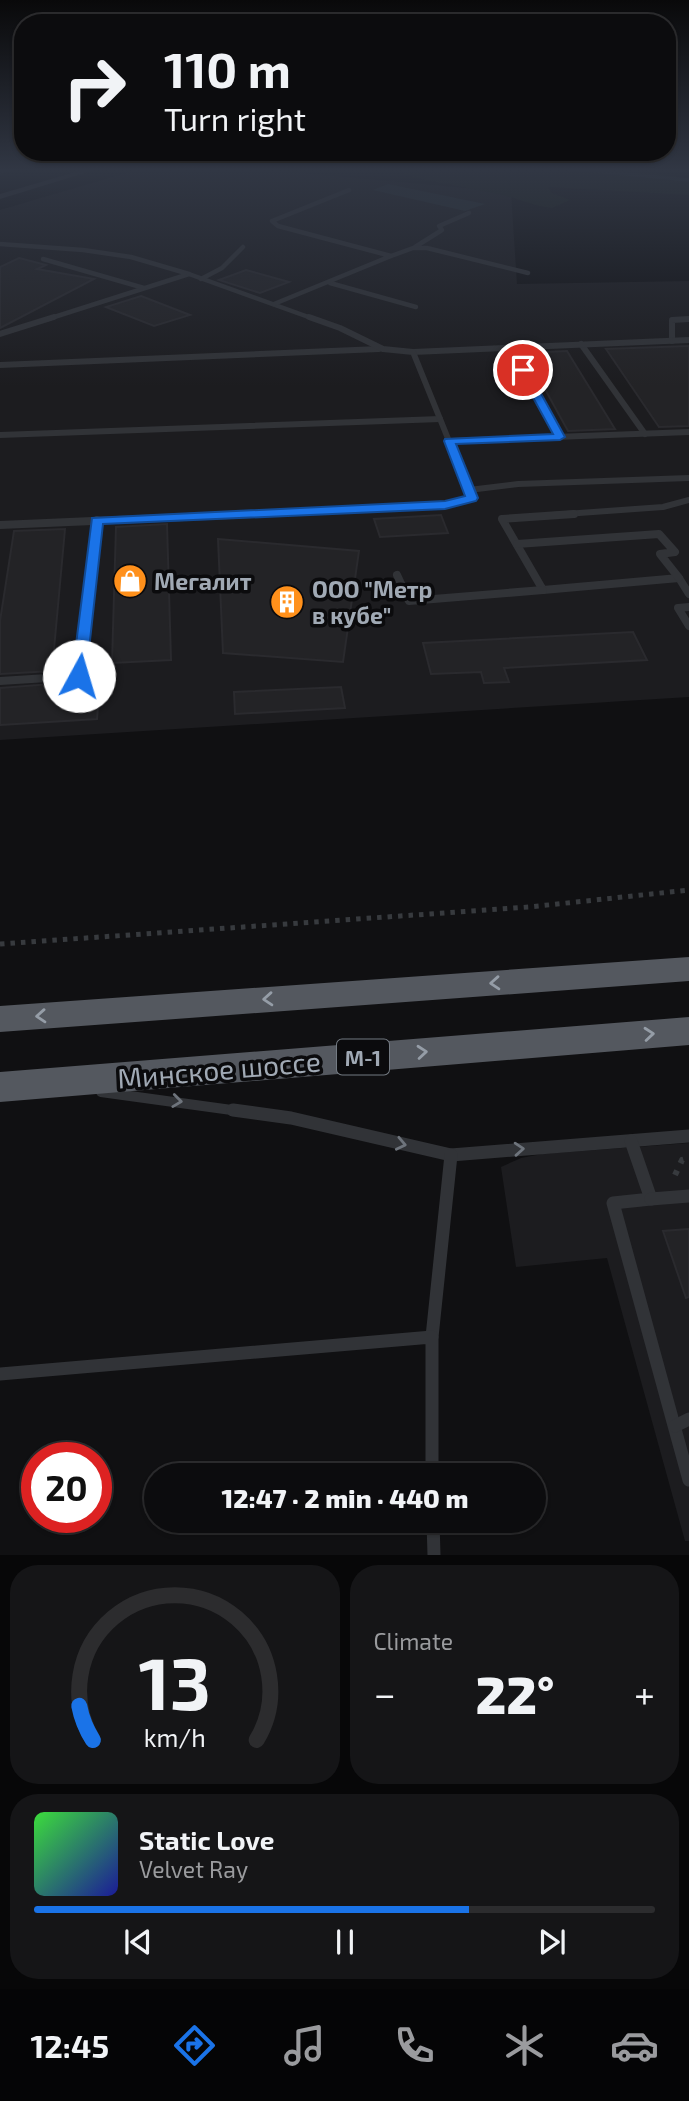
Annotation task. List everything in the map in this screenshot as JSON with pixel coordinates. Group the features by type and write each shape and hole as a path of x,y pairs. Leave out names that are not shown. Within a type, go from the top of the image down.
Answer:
{"highway":[{"path":"0,1019 689,969"},
{"name":"Минское шоссе","path":"18,1085 689,1031"}],"lane":[{"path":"333,241 391,256"},
{"path":"274,304 330,283 425,241"},
{"path":"0,244 83,250 131,257 189,274 341,328 383,349"},
{"path":"201,279 222,268 243,247"},
{"path":"413,248 427,248 527,273"},
{"path":"43,259 145,288"},
{"path":"0,334 189,274"},
{"path":"330,283 416,307"},
{"path":"671,341 671,320 689,319"},
{"path":"0,365 383,349 413,352 689,340"},
{"path":"582,344 645,434"},
{"path":"510,347 560,437"},
{"path":"0,525 445,505 472,498 413,352"},
{"path":"0,435 440,419"},
{"path":"449,441 689,432"},
{"path":"469,490 518,484 689,478"},
{"path":"544,590 502,519 663,507 689,500"},
{"path":"0,681 79,676 97,520"},
{"path":"517,544 659,534 675,552 660,554 689,594"},
{"path":"397,575 409,601 678,578"},
{"path":"689,607 678,608 689,626"},
{"path":"18,1085 258,1113 451,1155 689,1136"},
{"path":"631,1141 651,1199"},
{"path":"432,1463 432,1336 451,1155"},
{"path":"689,1196 613,1203 682,1426 689,1480"},
{"path":"0,1374 432,1336"},
{"path":"682,1426 689,1419"},
{"path":"433,1533 434,1555"}],"path":[{"path":"0,944 529,907 689,890"},
{"path":"675,1175 682,1160 689,1158"}],"shaded area":[{"path":"0,241 514,241 517,284 689,281 689,697 0,740"},
{"path":"689,1143 689,1541 685,1541 607,1258 516,1267 501,1167 521,1158 542,1154"}],"building":[{"path":"19,258 46,265 37,269 94,279 0,328 0,267"},
{"path":"246,270 289,282 260,293 219,280"},
{"path":"141,296 190,315 154,326 106,307"},
{"path":"689,346 689,426 659,427 606,349"},
{"path":"567,351 615,429 568,431 525,353"},
{"path":"441,515 448,533 380,537 374,519"},
{"path":"167,524 171,660 112,663 116,527"},
{"path":"65,529 52,671 0,674 0,621 14,531"},
{"name":"ООО \"Метр в кубе\"","path":"218,539 359,551 343,662 223,653"},
{"path":"633,632 647,660 504,668 509,682 484,683 481,672 431,674 423,643"},
{"path":"51,684 50,696 99,693 97,719 0,725 0,688"},
{"path":"341,687 345,708 235,714 234,692"},
{"path":"689,1229 689,1297 686,1298 663,1231"}],"place":[{"name":"Мегалит","path":"130,581"},
{"name":"ООО \"Метр в кубе\"","path":"287,602"}],"route":[{"path":"79,676 97,520 445,505 472,498 449,441 560,437 523,370"}]}
